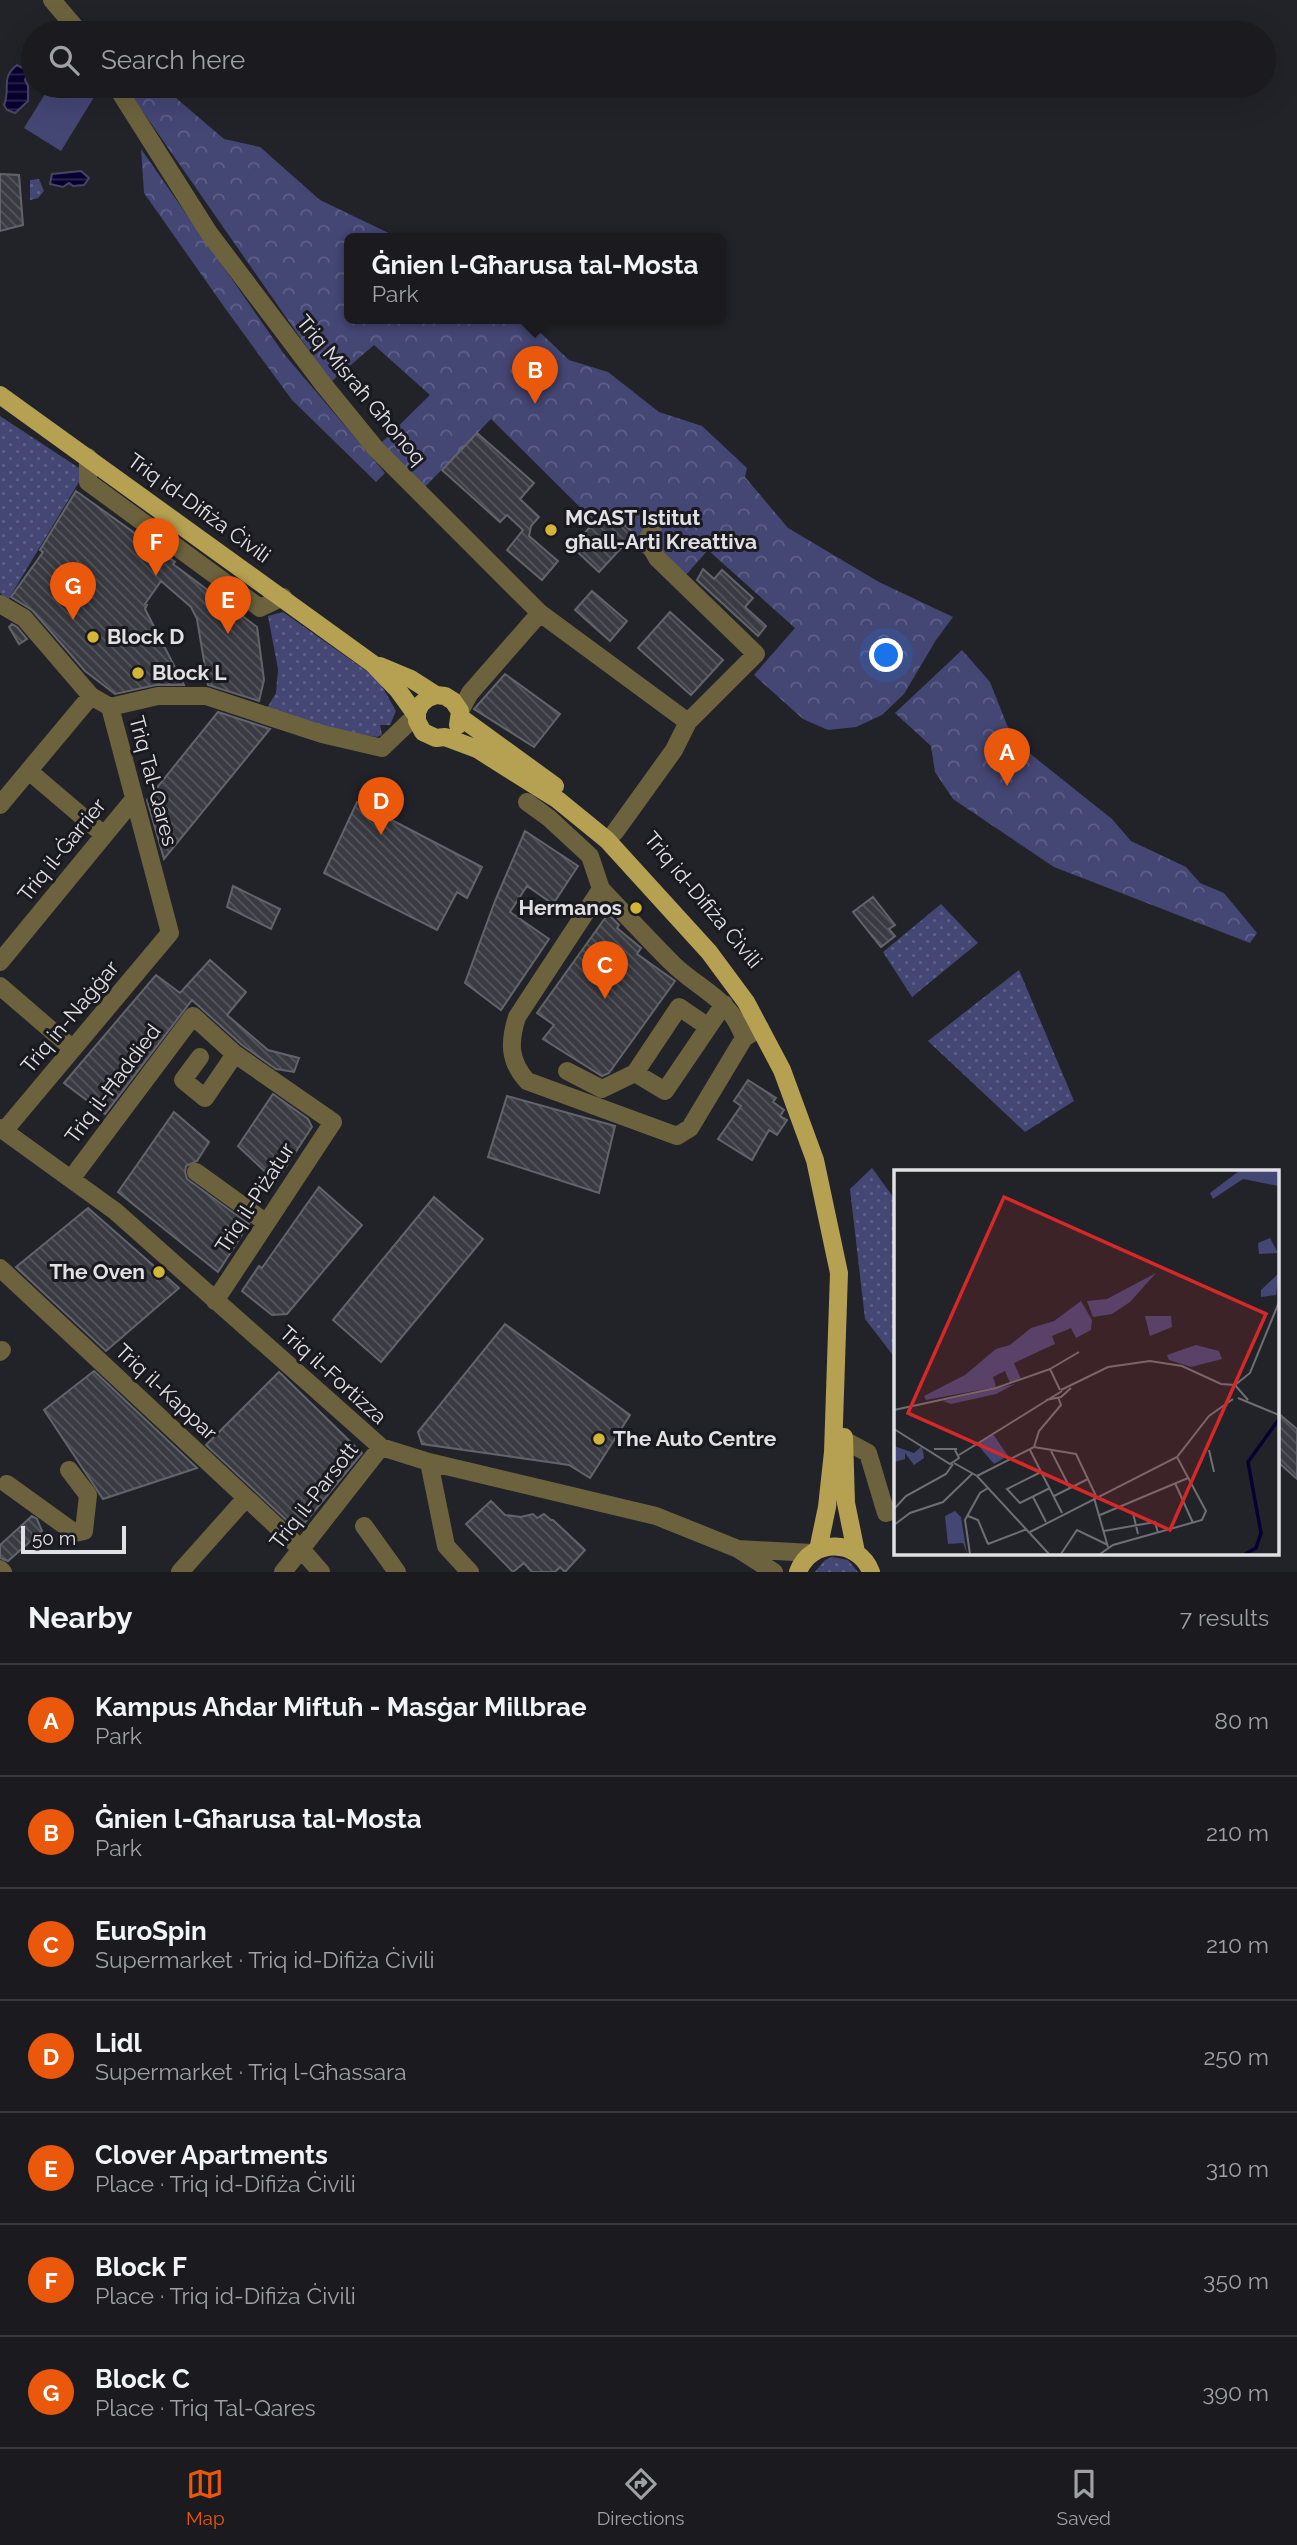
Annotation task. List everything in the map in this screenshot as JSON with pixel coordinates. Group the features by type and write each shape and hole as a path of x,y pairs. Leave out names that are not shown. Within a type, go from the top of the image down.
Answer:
{"main road":[{"name":"Triq id-Difiża Ċivili","path":"0,395 373,664 398,690 419,722 436,738 445,737 477,749 611,836 709,953 746,1002 782,1070 815,1160 839,1273 833,1452 827,1507 815,1551 799,1572"},
{"name":"Triq id-Difiża Ċivili","path":"373,664 411,680 457,705 460,714 527,764 611,836 680,902 718,947 754,998 802,1099 822,1157 848,1269 844,1440 846,1503 856,1552 864,1559 871,1572"},
{"path":"419,722 421,704 441,696"},
{"path":"445,737 458,726 460,714"},
{"path":"815,1551 837,1546 856,1552"}],"street":[{"path":"52,0 70,21"},
{"name":"Triq Misraħ Għonoq","path":"124,98 209,233 323,384 376,449 540,613 688,722"},
{"path":"590,856 611,836 688,722 756,654 657,558 647,540 652,531"},
{"name":"Triq Tal-Qares","path":"0,604 24,618 91,696 110,707 170,933"},
{"path":"460,714 470,693 540,613"},
{"path":"441,696 470,693"},
{"path":"110,707 158,695 206,696 322,734 385,746 408,723 419,722"},
{"path":"1,802 30,772 91,696"},
{"path":"30,772 104,835"},
{"name":"Triq il-Ġarrier","path":"0,962 134,799"},
{"path":"549,818 558,800"},
{"path":"527,802 549,818 590,856 601,890 676,967 724,1004 738,1021 744,1038"},
{"path":"601,890 517,1017 511,1051 517,1069 527,1081 677,1136 690,1128 744,1038 760,1028"},
{"name":"Triq in-Naġġar","path":"2,1129 170,933"},
{"path":"0,986 73,1049"},
{"path":"635,1073 665,1091 724,1004"},
{"path":"567,1071 602,1089 635,1073 679,1007 707,1026"},
{"name":"Triq il-Ħaddied","path":"71,1179 192,1016 235,1054"},
{"path":"200,1058 183,1080 205,1098 235,1054"},
{"name":"Triq il-Piżatur","path":"215,1301 333,1122 235,1054"},
{"name":"Triq il-Fortizza","path":"2,1129 115,1211 381,1447 429,1462 656,1516 738,1549 774,1572"},
{"path":"196,1172 265,1222"},
{"name":"Triq il-Kappar","path":"0,1268 301,1549 321,1572"},
{"path":"844,1440 868,1453 886,1513 894,1511"},
{"name":"Triq il-Parsott","path":"283,1572 381,1447"},
{"path":"429,1462 446,1546 470,1572"},
{"path":"2,1482 75,1533 84,1531 88,1495 69,1470"},
{"path":"180,1572 246,1498"},
{"path":"364,1526 397,1572"},
{"name":"Triq il-Fortizza","path":"738,1549 815,1551"}],"green space":[{"path":"43,98 93,98 61,151 24,128"},
{"path":"133,98 176,98 224,139 260,147 320,200 389,233 344,233 344,324 531,324 569,360 608,372 659,412 702,426 747,468 745,477 788,528 879,582 953,617 904,694 882,715 856,727 828,730 803,719 754,675 795,628 708,550 677,585 633,544 638,537 607,510 595,522 491,419 423,489 380,444 430,395 374,345 331,382"},
{"path":"141,149 284,354 385,473 376,482 292,400 227,311 144,193"},
{"path":"39,179 44,191 38,198 30,200 30,180"},
{"path":"0,416 85,472 8,600 0,593"},
{"path":"283,612 378,679 396,711 390,725 380,725 382,735 377,737 321,728 267,708 276,693 278,669 268,616"},
{"path":"962,650 990,682 1007,725 1018,744 1112,819 1131,841 1186,867 1200,883 1224,893 1257,933 1250,943 1054,867 953,799 935,772 931,746 895,713"},
{"path":"941,904 978,943 912,997 883,952"},
{"path":"1019,970 1074,1101 1025,1132 928,1041"},
{"path":"872,1168 894,1198 894,1356 865,1319 850,1189"},
{"path":"832,1557 848,1560 858,1572 815,1572 825,1560"}],"shaded area":[{"path":"17,65 21,67 21,98 28,98 15,113 7,110 4,105 7,79"},
{"path":"81,171 89,178 84,185 73,186 69,183 63,187 50,184 52,174"}],"building":[{"path":"0,174 19,175 23,225 0,231"},
{"path":"477,433 534,483 520,499 539,517 531,526 529,536 558,561 542,580 507,550 523,530 507,515 500,522 442,470"},
{"path":"76,491 175,562 173,564 257,627 264,680 259,701 208,685 197,619 191,607 161,581 145,604 145,609 184,685 156,685 115,694 85,671 32,610 11,597 43,552 40,550"},
{"path":"606,509 637,536 627,550 623,546 599,572 572,547"},
{"path":"703,569 714,579 722,570 753,598 745,607 766,626 758,636 697,580"},
{"path":"592,591 627,621 610,641 575,610"},
{"path":"670,612 723,660 691,695 638,648"},
{"path":"12,624 27,639 19,644 9,627"},
{"path":"505,674 560,714 534,747 474,709"},
{"path":"218,712 270,729 164,859 147,800"},
{"path":"357,802 482,867 467,898 457,892 437,930 324,873"},
{"path":"525,831 578,866 553,904 527,886 510,912 549,939 501,1010 465,983 495,901"},
{"path":"233,886 280,909 271,929 227,907"},
{"path":"873,897 895,925 889,929 895,936 881,947 853,912"},
{"path":"608,914 619,925 617,928 641,948 637,954 675,981 609,1073 602,1076 543,1039 554,1025 537,1013"},
{"path":"210,960 246,992 227,1015 268,1050 299,1058 294,1072 276,1069 242,1045 192,1000 105,1114 64,1083 156,975 180,993"},
{"path":"748,1080 776,1098 773,1102 784,1110 780,1116 787,1120 777,1135 769,1130 752,1160 718,1139 741,1106 734,1101"},
{"path":"273,1094 308,1119 312,1127 276,1182 238,1146"},
{"path":"507,1096 615,1126 599,1193 488,1157"},
{"path":"174,1112 209,1142 197,1161 186,1166 187,1179 249,1224 218,1272 118,1192"},
{"path":"319,1187 362,1225 287,1314 272,1315 242,1291 259,1266 262,1268"},
{"path":"434,1197 483,1239 381,1362 333,1320"},
{"path":"88,1208 179,1288 106,1351 16,1267"},
{"path":"505,1324 630,1415 590,1478 569,1465 422,1444 418,1432"},
{"path":"94,1371 197,1468 103,1499 44,1410"},
{"path":"279,1372 362,1453 298,1531 206,1445"},
{"path":"1280,1415 1297,1429 1297,1479 1280,1464"},
{"path":"491,1501 505,1515 521,1517 533,1514 537,1518 544,1514 585,1550 565,1572 560,1567 555,1572 532,1572 524,1563 513,1572 466,1524"},
{"path":"32,1516 37,1519 42,1531 8,1561 0,1558 0,1545"}],"place":[{"name":"Ġnien l-Għarusa tal-Mosta","path":"535,404"},
{"name":"MCAST Istitut għall-Arti Kreattiva","path":"551,530"},
{"name":"Block F","path":"156,576"},
{"name":"Block C","path":"73,620"},
{"name":"Clover Apartments","path":"228,634"},
{"name":"Block D","path":"93,637"},
{"name":"Block L","path":"138,673"},
{"name":"Kampus Aħdar Miftuħ - Masġar Millbrae","path":"1007,786"},
{"name":"Lidl","path":"381,835"},
{"name":"Hermanos","path":"636,908"},
{"name":"EuroSpin","path":"605,999"},
{"name":"The Oven","path":"159,1272"},
{"name":"The Auto Centre","path":"599,1439"}]}
